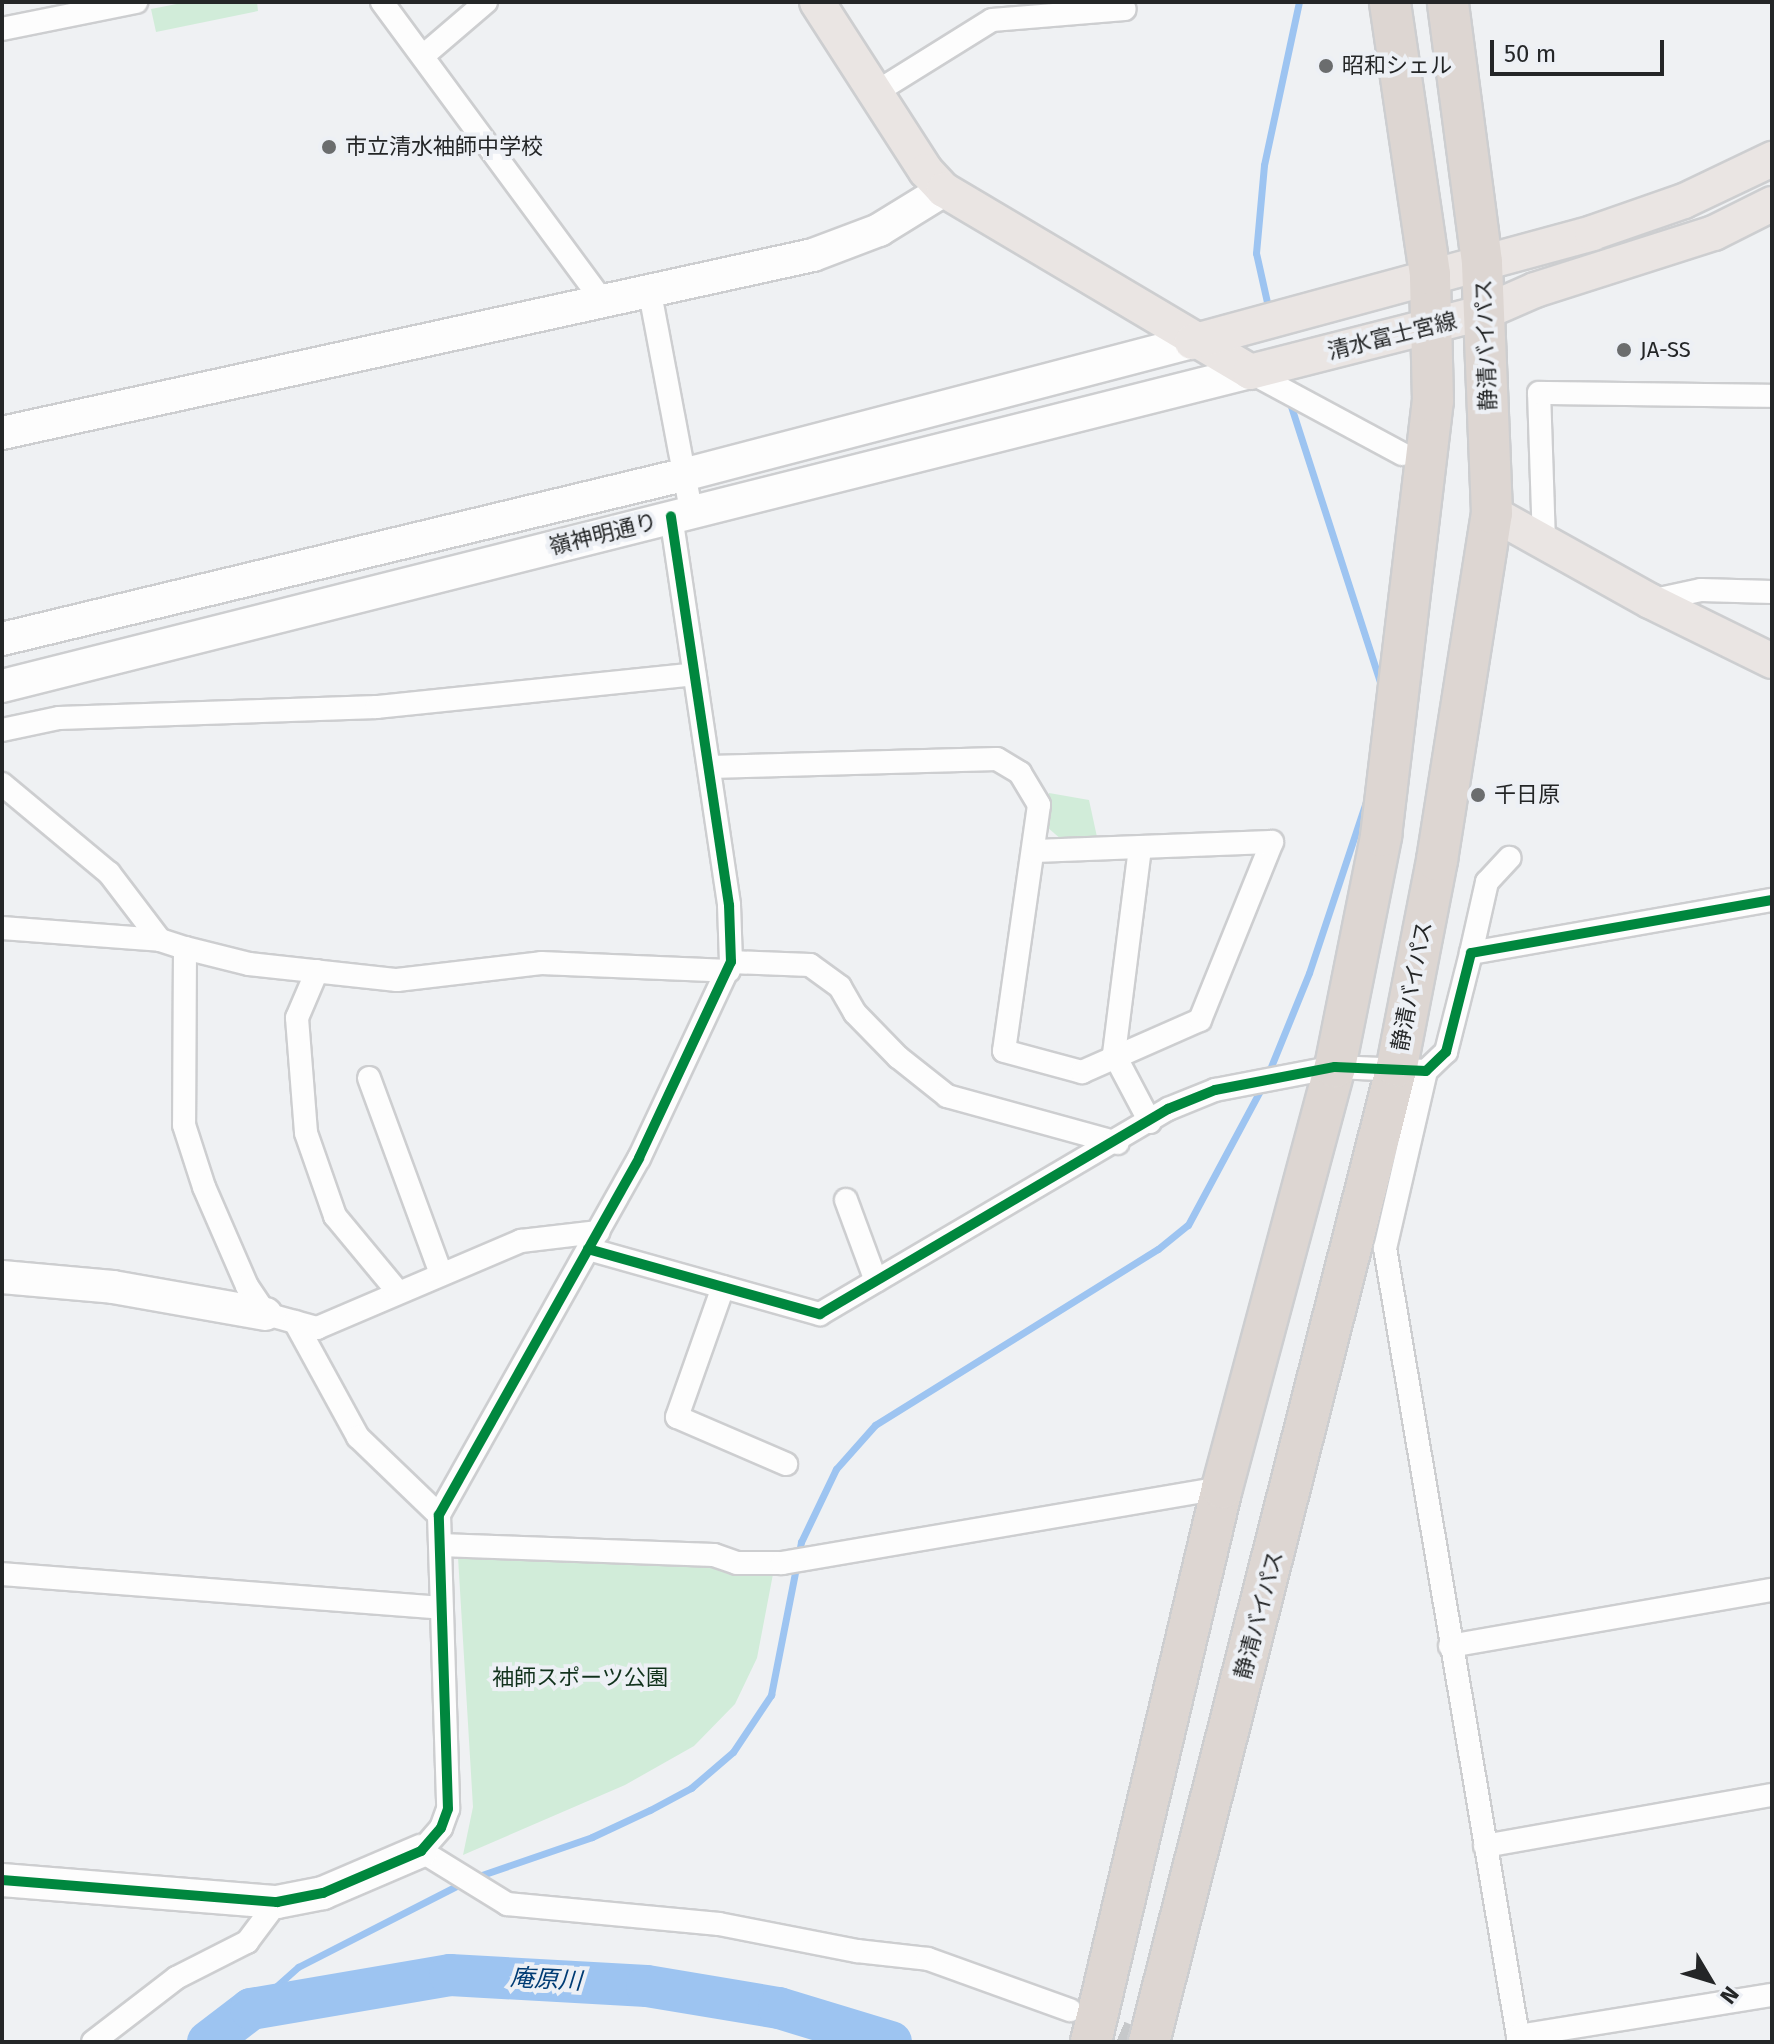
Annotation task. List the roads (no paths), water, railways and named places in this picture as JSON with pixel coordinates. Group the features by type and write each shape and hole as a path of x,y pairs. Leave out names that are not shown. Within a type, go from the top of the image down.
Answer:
{"highway":[{"path":"1081,2026 1335,1067 1381,836 1428,471 1433,401 1430,274 1390,2"},
{"name":"静清バイパス","path":"1149,2042 1411,1069 1437,860 1492,513 1482,262 1448,2"}],"main road":[{"path":"817,2 878,91 926,171 944,190 1192,342 1250,372"},
{"path":"1192,342 1482,262 1684,201 1772,159"},
{"path":"2,433 605,304 813,255 879,230 944,190"},
{"name":"清水富士宮線","path":"1250,372 1485,312 1535,290 1714,233 1772,204"},
{"name":"嶺神明通り","path":"2,639 683,475 1192,342"},
{"name":"嶺神明通り","path":"2,686 1250,372"},
{"path":"1492,513 1650,601 1772,661"},
{"path":"2,1277 113,1287 280,1318"},
{"path":"2,1880 277,1902 323,1893 421,1851"}],"street":[{"path":"2,29 136,2"},
{"path":"382,2 605,304"},
{"path":"423,56 486,2"},
{"path":"878,91 992,20 1125,9"},
{"path":"650,293 683,475 681,514 694,674 729,905 730,966 593,1240 439,1515 448,1809 441,1828 421,1851 507,1904 719,1924 857,1951 928,1959 1081,2026"},
{"path":"1250,372 1402,454"},
{"path":"1544,542 1539,393 1772,396"},
{"path":"1650,601 1701,590 1772,592"},
{"path":"2,730 59,718 377,707 694,674"},
{"path":"710,767 997,759 1020,773 1039,805 1004,1051 1082,1072 1114,1054 1200,1020 1272,842 1033,851"},
{"path":"2,784 109,873 160,940"},
{"path":"1140,848 1114,1054 1150,1122"},
{"path":"280,1318 317,1328 521,1241 593,1240 723,1287 820,1314 1150,1122 1215,1090 1335,1067 1411,1069 1446,1052 1487,882 1509,858"},
{"path":"1471,953 1772,900"},
{"path":"2,928 160,940 249,964 397,980 541,963 810,965 840,987 855,1013 898,1057 947,1096 1118,1143"},
{"path":"185,948 184,1125 210,1201 247,1286 280,1318 358,1437 439,1515"},
{"path":"317,971 297,1018 306,1133 335,1216 398,1292"},
{"path":"1411,1069 1385,1248 1518,2039 1772,1995"},
{"path":"369,1078 441,1274"},
{"path":"846,1200 876,1281"},
{"path":"723,1287 677,1417 786,1464"},
{"path":"440,1545 714,1555 737,1563 782,1563 1222,1488"},
{"path":"2,1574 441,1608"},
{"path":"1450,1646 1772,1590"},
{"path":"1485,1846 1772,1795"},
{"path":"93,2042 176,1978 247,1942 277,1902"}],"waterway":[{"path":"1269,311 1256,253 1264,165 1299,2"},
{"path":"1288,397 1381,685"},
{"path":"1268,1074 1309,973 1367,799"},
{"path":"476,1877 592,1837 650,1810 691,1788 733,1752 771,1695 801,1542 836,1469 875,1425 1158,1249 1188,1225 1263,1085"},
{"path":"251,2009 298,1967 464,1882"},
{"name":"庵原川","path":"208,2042 251,2009 450,1975 647,1986 779,2008 891,2042"}],"tunnel":[{"path":"1090,2019 1144,2042"}],"place":[{"name":"昭和シェル","path":"1326,66"},
{"name":"市立清水袖師中学校","path":"329,147"},
{"name":"JA-SS","path":"1624,350"},
{"name":"千日原","path":"1478,795"}],"park label":[{"name":"袖師スポーツ公園","path":"580,1678"}]}
